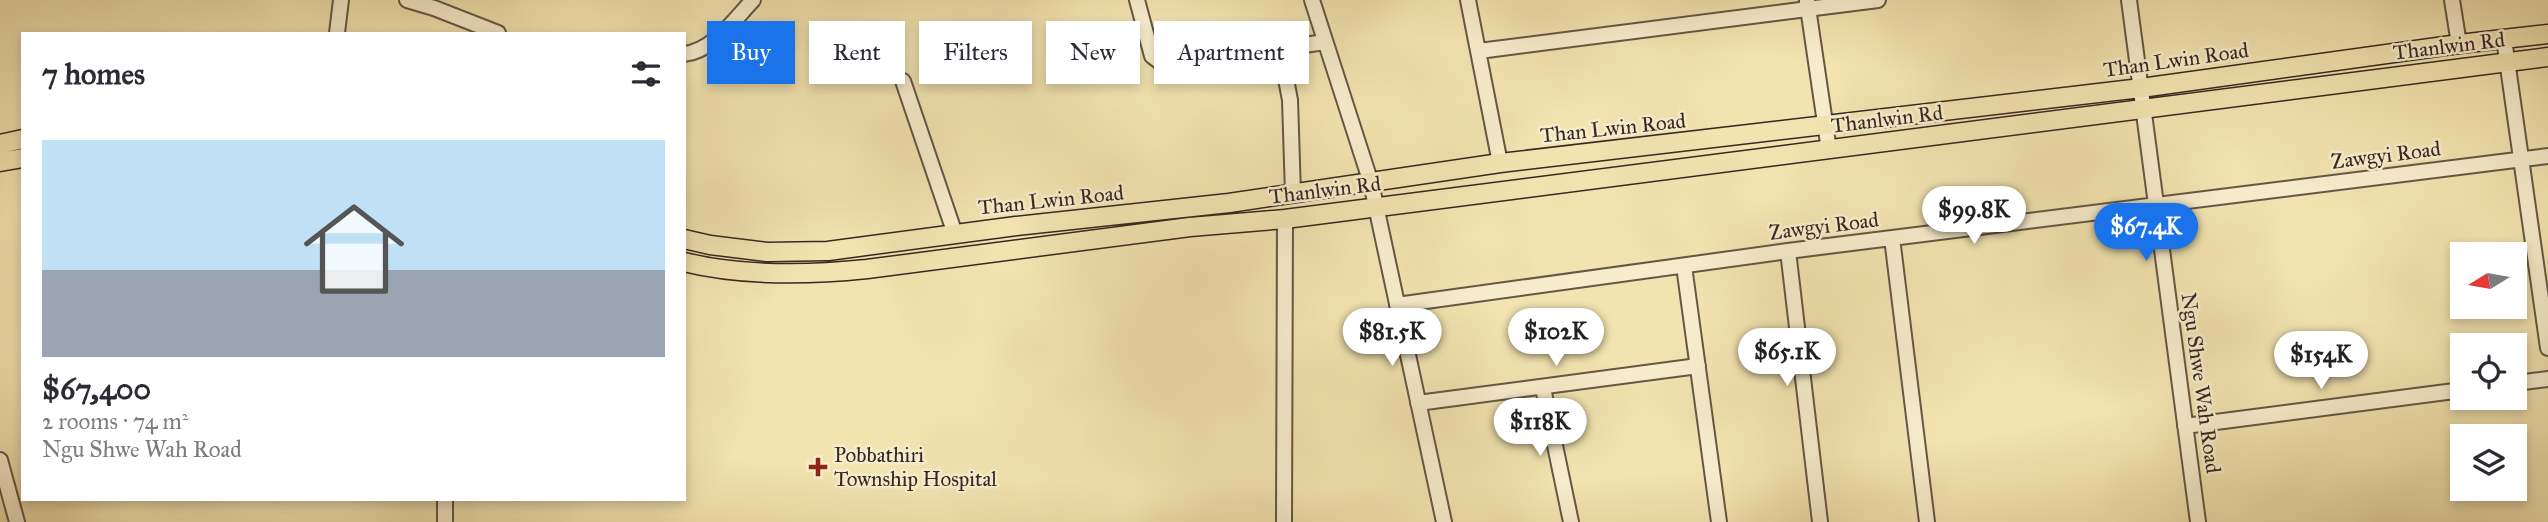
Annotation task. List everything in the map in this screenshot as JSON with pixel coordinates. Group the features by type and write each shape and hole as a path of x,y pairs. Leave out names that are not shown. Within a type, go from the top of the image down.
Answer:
{"main road":[{"name":"Than Lwin Road","path":"686,239 766,252 828,251 1229,203 1500,163 2141,88 2548,34"},
{"name":"Thanlwin Rd","path":"1190,227 1285,219 2548,57"},
{"path":"0,144 21,139"},
{"path":"0,162 21,158"},
{"name":"Than Lwin Road","path":"686,263 705,268 829,273 1190,227"}],"street":[{"path":"337,32 341,0"},
{"path":"407,0 495,32"},
{"path":"686,54 700,51 712,43 753,0"},
{"path":"1137,0 1154,58"},
{"path":"1312,0 1371,183 1444,522"},
{"path":"1468,0 1500,163"},
{"path":"1479,51 1808,4 1878,0"},
{"name":"Ngu Shwe Wah Road","path":"2129,0 2198,522"},
{"path":"2452,0 2459,44"},
{"path":"1808,4 1829,150"},
{"path":"2504,39 2548,348"},
{"path":"1309,44 1325,42"},
{"path":"904,84 955,234"},
{"path":"1287,84 1290,100 1293,194"},
{"name":"Zawgyi Road","path":"1397,305 1788,251 2548,156"},
{"path":"1284,522 1285,219"},
{"path":"1892,238 1927,522"},
{"path":"1788,251 1820,522"},
{"path":"1684,266 1719,522"},
{"path":"1418,404 1698,366"},
{"path":"2527,382 2548,379"},
{"path":"1543,388 1571,522"},
{"path":"2185,426 2450,392"},
{"path":"0,460 17,522"},
{"path":"445,501 445,522"}],"place":[{"name":"Pobbathiri Township Hospital","path":"818,467"}]}
